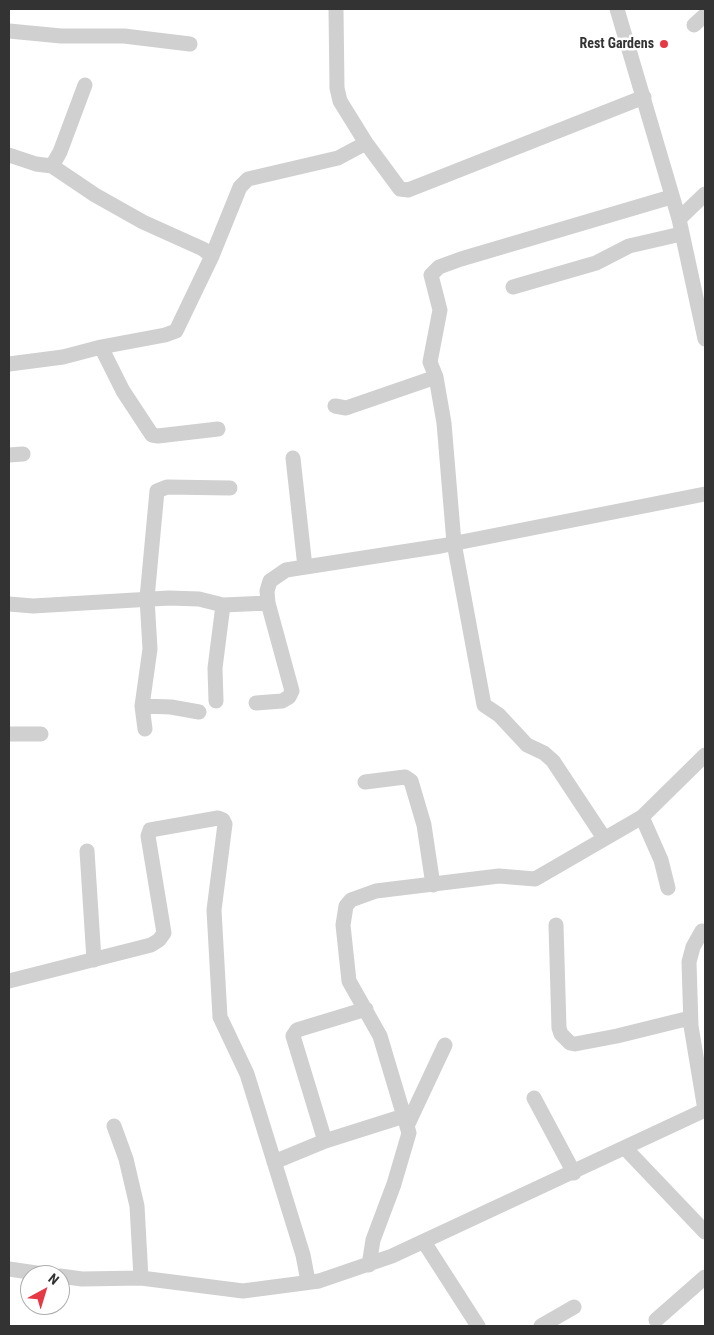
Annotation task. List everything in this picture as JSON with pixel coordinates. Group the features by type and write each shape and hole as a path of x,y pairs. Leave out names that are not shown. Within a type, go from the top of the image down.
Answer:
{"street":[{"path":"336,9 338,95 344,109 397,187 408,190 644,97"},
{"path":"617,9 644,97 680,227 705,339"},
{"path":"9,31 62,36 132,37 190,44"},
{"path":"52,166 60,152 85,85"},
{"path":"9,364 63,357 176,331 212,256 240,187 248,179 338,158 366,143"},
{"path":"9,155 36,164 52,166 95,195 143,222 207,251 212,256"},
{"path":"513,287 596,263 629,246 680,227 705,194"},
{"path":"604,838 553,761 544,753 527,746 499,715 484,704 454,543 444,423 436,377 430,362 440,310 431,277 433,271 462,259 671,197"},
{"path":"101,347 123,391 152,435 158,436 218,428"},
{"path":"334,406 346,408 436,377"},
{"path":"293,458 305,567"},
{"path":"145,729 142,706 150,649 147,598 157,491 167,487 230,488"},
{"path":"256,703 282,701 289,697 292,691 268,603 268,585 274,576 286,570 454,543 705,494"},
{"path":"9,604 33,606 147,598 200,599 223,605 268,603"},
{"path":"216,701 215,668 223,605"},
{"path":"142,706 171,707 199,712"},
{"path":"9,734 41,734"},
{"path":"369,1265 373,1240 394,1184 408,1138 405,1121 380,1036 366,1009 352,988 347,973 343,925 346,906 351,900 376,891 498,876 535,879 642,817 705,754"},
{"path":"365,782 404,777 411,781 424,825 433,885"},
{"path":"642,817 661,860 668,888"},
{"path":"9,981 94,960 152,944 159,940 164,933 148,836 150,830 218,818 223,820 225,824 214,910 220,1017 247,1074 308,1282"},
{"path":"87,851 94,960"},
{"path":"556,925 558,1028 570,1043 575,1044 617,1036 690,1018"},
{"path":"70,1277 82,1279 141,1278 243,1291 258,1291 319,1281 369,1265 424,1242 705,1110 690,1018 690,956 702,931"},
{"path":"324,1142 292,1036 297,1030 366,1009"},
{"path":"274,1162 324,1142 405,1121 444,1044"},
{"path":"534,1098 574,1173"},
{"path":"114,1126 126,1159 137,1206 141,1278"},
{"path":"625,1148 705,1232"},
{"path":"424,1242 478,1326"},
{"path":"656,1320 705,1277"},
{"path":"541,1326 574,1307"}],"place":[{"name":"Rest Gardens","path":"664,44"}]}
